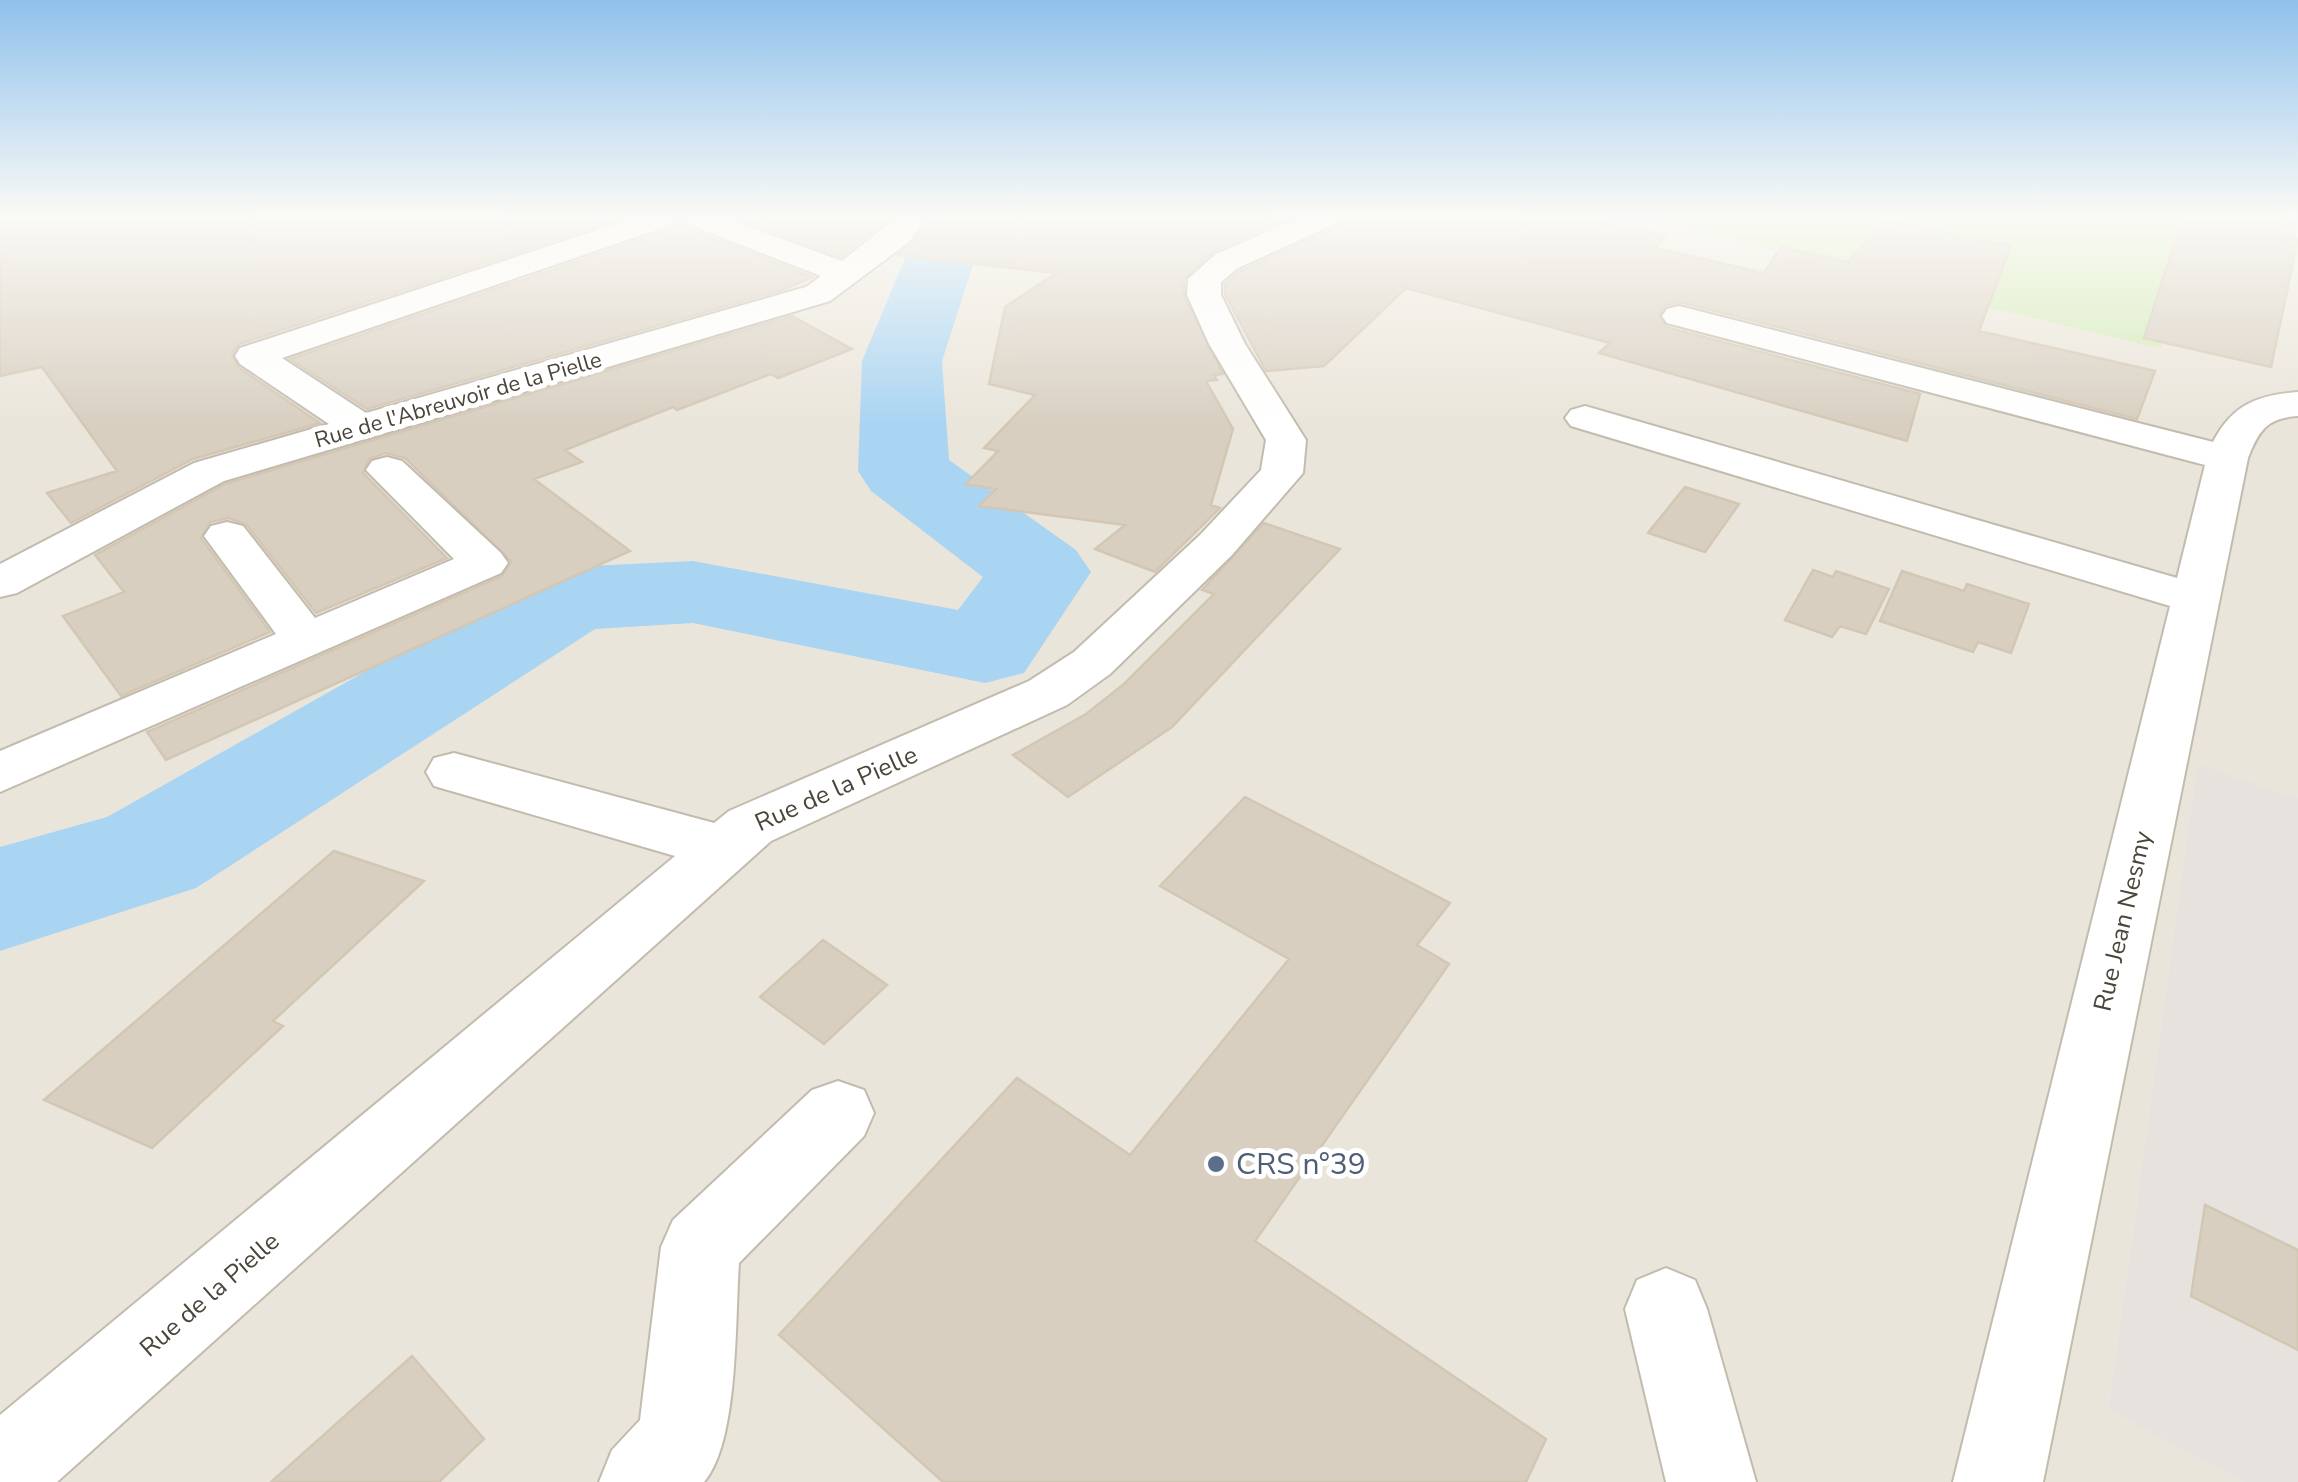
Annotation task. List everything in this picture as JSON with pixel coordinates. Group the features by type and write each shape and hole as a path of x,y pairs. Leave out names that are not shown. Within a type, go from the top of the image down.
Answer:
{"street":[{"path":"360,427 252,356 457,287"},
{"name":"Rue de l'Abreuvoir de la Pielle","path":"0,583 209,472 818,294 829,287"},
{"name":"Rue de la Pielle","path":"0,1473 750,826 1048,694 1092,663 1216,545 1282,473 1286,440 1227,344 1204,295 1204,287"},
{"path":"1679,316 2227,458"},
{"name":"Rue Jean Nesmy","path":"1998,1482 2227,458 2240,424 2259,409 2298,404"},
{"path":"1584,418 2196,599"},
{"path":"0,773 484,563 387,470"},
{"path":"227,536 307,642"},
{"path":"454,772 725,848"},
{"path":"644,1482 682,1440 701,1247 838,1113"},
{"path":"1666,1310 1711,1482"}],"shaded area":[{"path":"0,287 2298,287 2298,798 2197,765 2108,1410 2243,1482 0,1482"},
{"path":"2197,764 2298,798 2298,1482 2243,1482 2108,1410"}],"green space":[{"path":"1903,287 2180,287 2160,348"}],"building":[{"path":"0,287 412,287 239,344 232,354 238,367 320,423 193,459 71,523 47,493 117,471 42,367 0,376"},
{"path":"501,287 789,287 367,409 290,359"},
{"path":"1035,287 1184,287 1184,297 1223,374 1214,375 1217,380 1206,381 1233,429 1211,505 1220,508 1155,572 1095,549 1125,525 979,506 996,489 966,484 998,451 984,448 1035,395 989,384 1005,307"},
{"path":"1225,287 1996,287 1979,331 2155,371 2137,419 1680,302 1666,305 1659,314 1666,327 1920,394 1907,441 1599,353 1610,343 1406,288 1324,366 1266,371 1225,294"},
{"path":"2160,287 2288,287 2271,367 2144,338"},
{"path":"792,316 852,349 778,378 771,374 677,410 673,407 565,450 582,462 534,479 630,551 166,760 147,732 502,576 511,561 405,458 386,453 369,459 363,473 447,558 316,613 246,524 228,518 210,522 201,538 270,632 121,696 63,616 124,592 95,555 225,484"},
{"path":"1685,487 1739,504 1705,552 1648,533"},
{"path":"1264,523 1340,549 1172,727 1068,797 1013,755 1086,714 1124,684 1214,594 1202,590"},
{"path":"1813,570 1833,577 1836,571 1889,589 1866,634 1840,626 1832,637 1785,620"},
{"path":"1902,571 1964,591 1967,584 2029,604 2011,653 1978,642 1973,652 1880,621"},
{"path":"1245,797 1450,903 1417,945 1449,964 1255,1241 1546,1439 1526,1482 943,1482 779,1335 1017,1078 1130,1155 1289,959 1160,886"},
{"path":"334,851 424,881 273,1021 283,1026 152,1148 44,1100"},
{"path":"823,940 887,985 824,1044 760,997"},
{"path":"2205,1205 2298,1250 2298,1350 2191,1296"},
{"path":"412,1356 484,1439 439,1482 271,1482"}],"waterway":[{"path":"0,899 149,854 570,599 693,592 985,649 1040,572 904,471 902,361 929,287"}],"place":[{"name":"CRS n°39","path":"1216,1164"}]}
